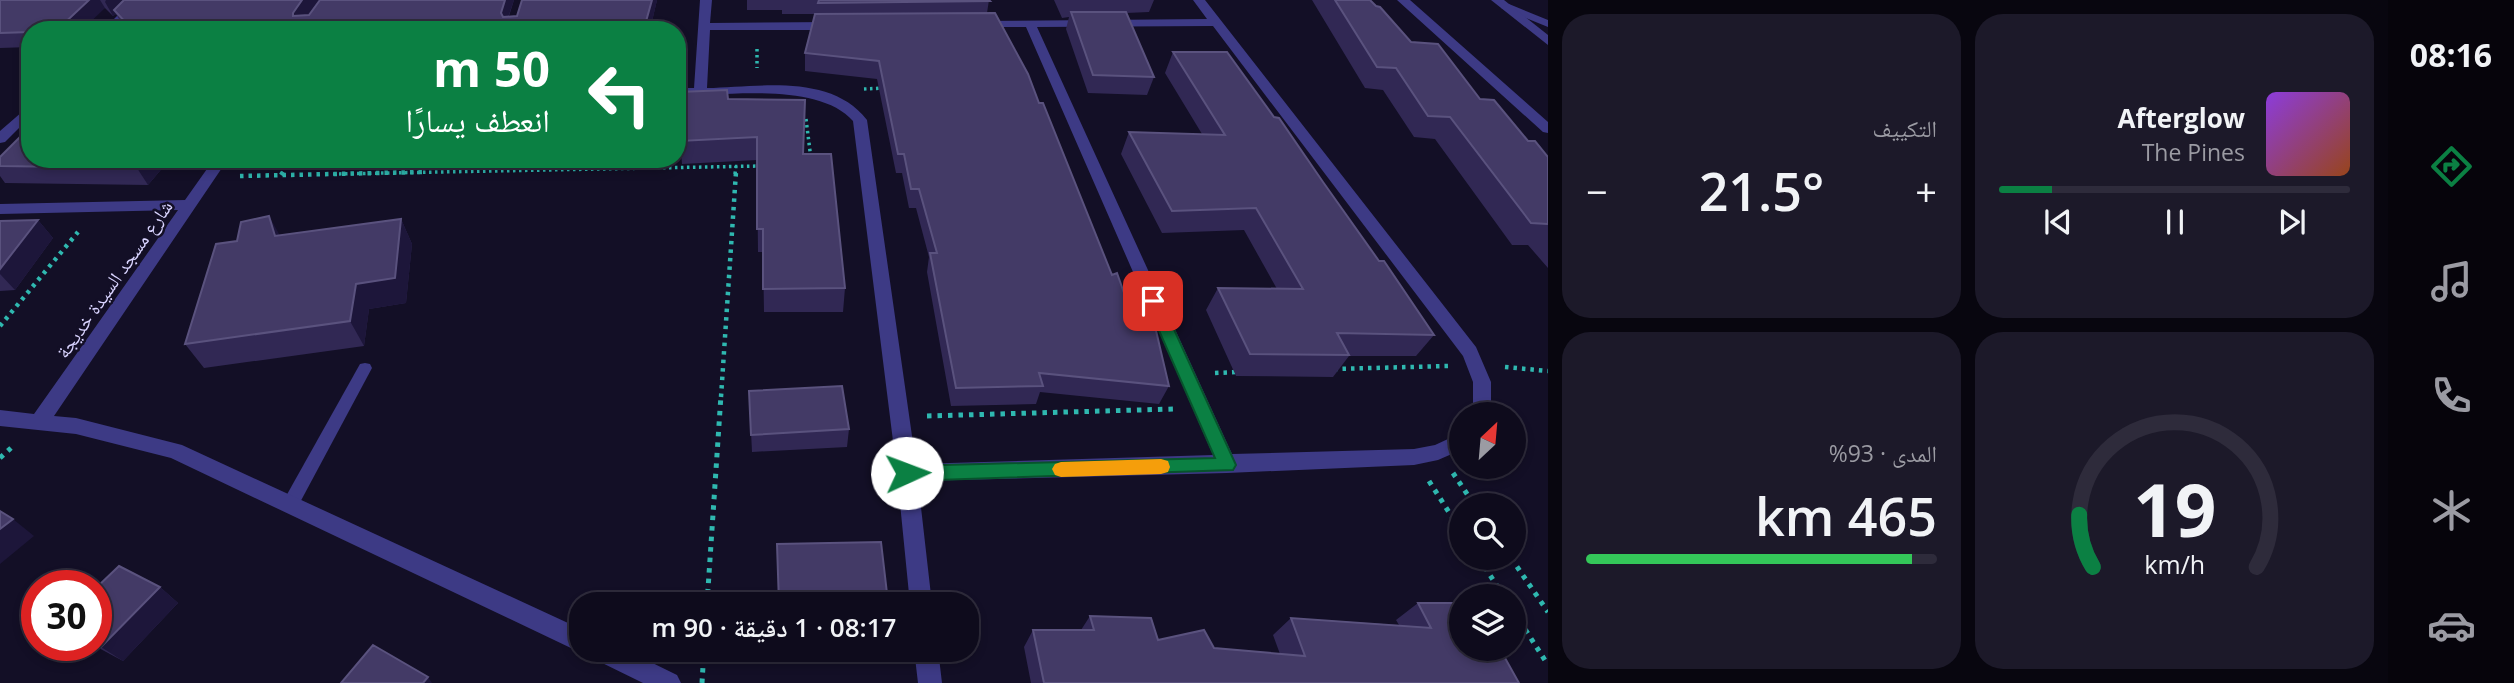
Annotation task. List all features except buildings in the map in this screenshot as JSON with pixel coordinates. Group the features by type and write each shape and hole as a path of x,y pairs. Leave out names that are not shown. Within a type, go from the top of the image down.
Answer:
{"street":[{"path":"118,21 139,0"},
{"path":"700,91 706,0"},
{"path":"1199,0 1461,339 1478,365 1484,382 1485,402"},
{"path":"1403,0 1548,129"},
{"path":"1501,3 1548,24"},
{"path":"1501,3 1548,41"},
{"path":"962,24 1216,22"},
{"path":"1030,24 1227,465"},
{"path":"704,27 852,26"},
{"path":"686,92 803,91 844,104 860,120 900,417 920,592"},
{"path":"0,139 21,118"},
{"name":"شارع مسجد السيدة خديجة","path":"40,421 215,168"},
{"path":"0,209 191,205"},
{"path":"0,418 40,421 105,432 175,451 569,635"},
{"path":"907,473 1414,457 1449,447"},
{"path":"626,662 670,683"},
{"path":"928,662 930,683"}],"lane":[{"path":"291,503 365,368"}],"path":[{"path":"757,27 757,91"},
{"path":"856,89 896,88"},
{"path":"803,91 812,165"},
{"path":"708,592 736,166"},
{"path":"686,167 762,166"},
{"path":"281,175 286,168"},
{"path":"210,176 635,168"},
{"path":"0,326 99,207"},
{"path":"1325,370 1478,365 1548,371"},
{"path":"1186,374 1241,372"},
{"path":"900,417 1202,409"},
{"path":"1438,452 1466,493"},
{"path":"1414,457 1449,512"},
{"path":"1519,570 1548,612"},
{"path":"1526,631 1548,665"},
{"path":"702,683 703,662"}],"slow traffic":[{"path":"1061,469 1161,467"}],"route":[{"path":"907,473 1227,465 1153,301"}]}
